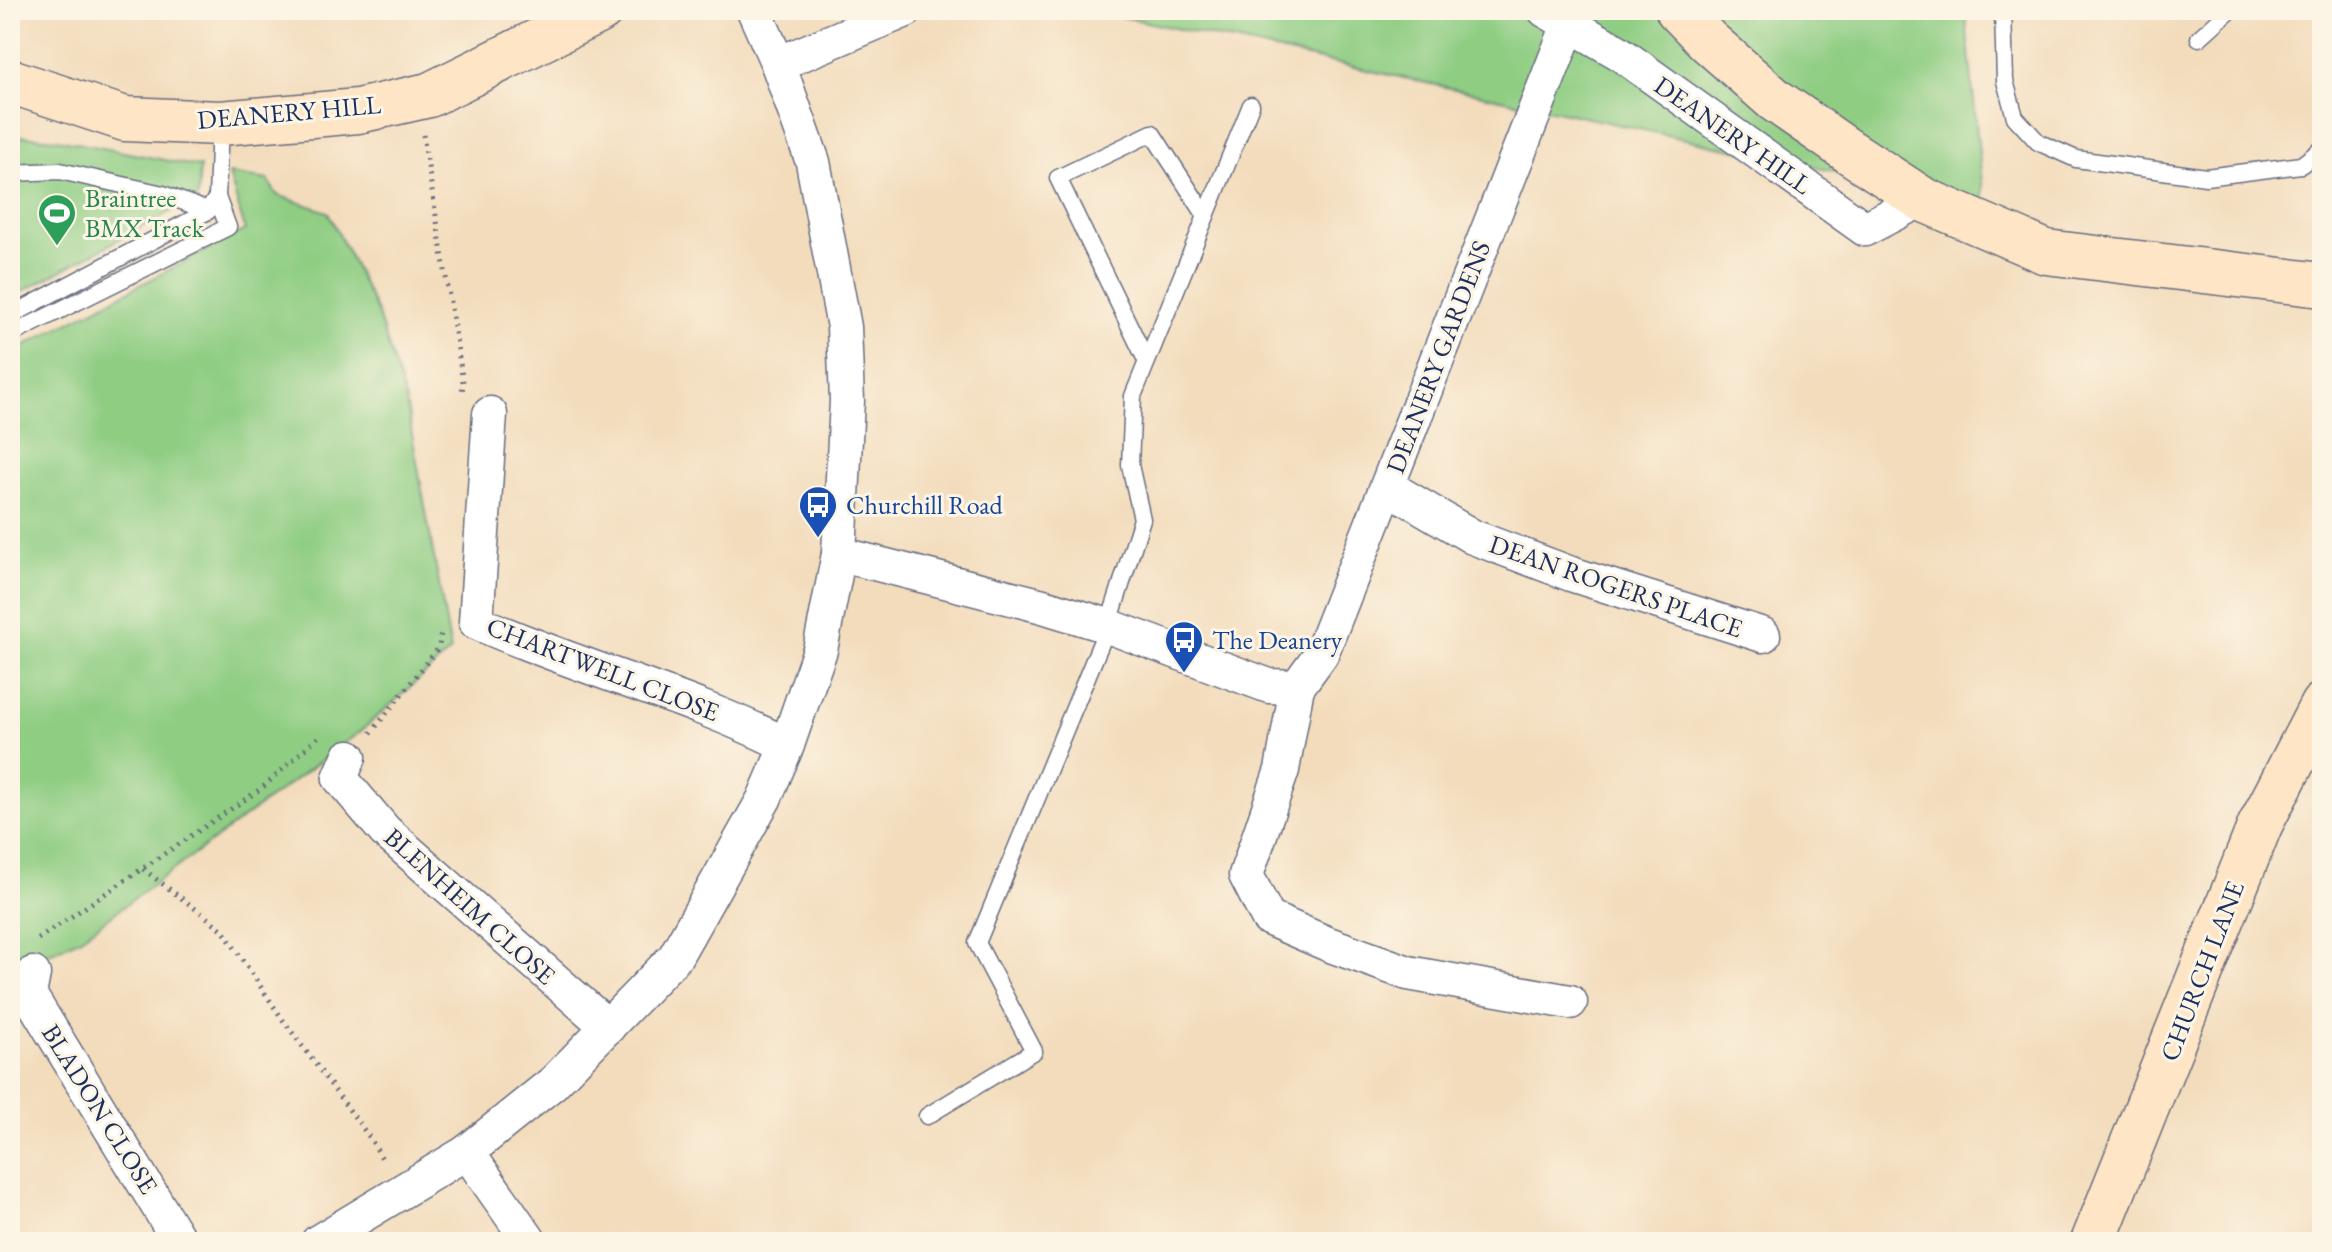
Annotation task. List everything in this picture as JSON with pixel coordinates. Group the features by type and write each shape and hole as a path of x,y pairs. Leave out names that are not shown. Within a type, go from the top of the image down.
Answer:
{"main road":[{"name":"DEANERY HILL","path":"10,81 125,119 220,123 358,111 417,97 601,10"},
{"name":"DEANERY HILL","path":"1678,10 1775,100 1922,199 2046,252 2322,285"},
{"name":"CHURCH LANE","path":"2093,1242 2260,825 2322,705"}],"street":[{"path":"318,1242 467,1152 553,1083 675,957 764,799 787,745 820,650 839,554 847,401 844,327 813,162 778,64 754,10"},
{"path":"778,64 906,10"},
{"name":"DEANERY HILL","path":"1558,16 1865,229 1922,199"},
{"name":"DEANERY GARDENS","path":"1558,16 1388,487 1343,591 1321,654 1297,687 1282,770 1246,875 1268,918 1408,973 1570,1002"},
{"name":"CHARTWELL CLOSE","path":"476,406 472,635 724,713 787,745"},
{"name":"DEAN ROGERS PLACE","path":"1388,487 1473,537 1571,574 1763,635"},
{"path":"839,554 937,577 1108,626 1269,686 1297,687"},
{"name":"BLENHEIM CLOSE","path":"339,771 385,831 608,1027"},
{"name":"BLADON CLOSE","path":"30,960 29,994 180,1242"},
{"path":"467,1152 530,1242"}],"lane":[{"path":"2003,10 2005,81 2015,117 2038,142 2076,159 2206,177 2301,165 2322,149"},
{"path":"2199,38 2230,10"},
{"path":"927,1116 1034,1051 977,943 1108,626 1142,519 1130,465 1133,396 1251,105"},
{"path":"10,335 228,227 212,204 220,123"},
{"path":"1146,360 1058,178 1152,133 1206,216"},
{"path":"10,173 60,171 212,204"},
{"path":"10,316 212,204"}],"path":[{"path":"417,97 463,382 476,406"},
{"path":"339,771 439,647 442,616"},
{"path":"30,960 143,869 262,788 333,721 339,771"},
{"path":"143,869 222,929 291,1031 370,1138 400,1192"}],"green space":[{"path":"1091,10 1965,10 1984,204"},
{"name":"Braintree BMX Track","path":"10,135 57,139 200,167 198,197 10,298"},
{"path":"229,174 268,180 277,195 328,212 377,312 406,401 451,651 361,731 81,938 23,966 10,963 10,353 245,230"}],"place":[{"name":"Braintree BMX Track","path":"57,247"},
{"name":"Churchill Road","path":"818,539"},
{"name":"The Deanery","path":"1184,674"}]}
